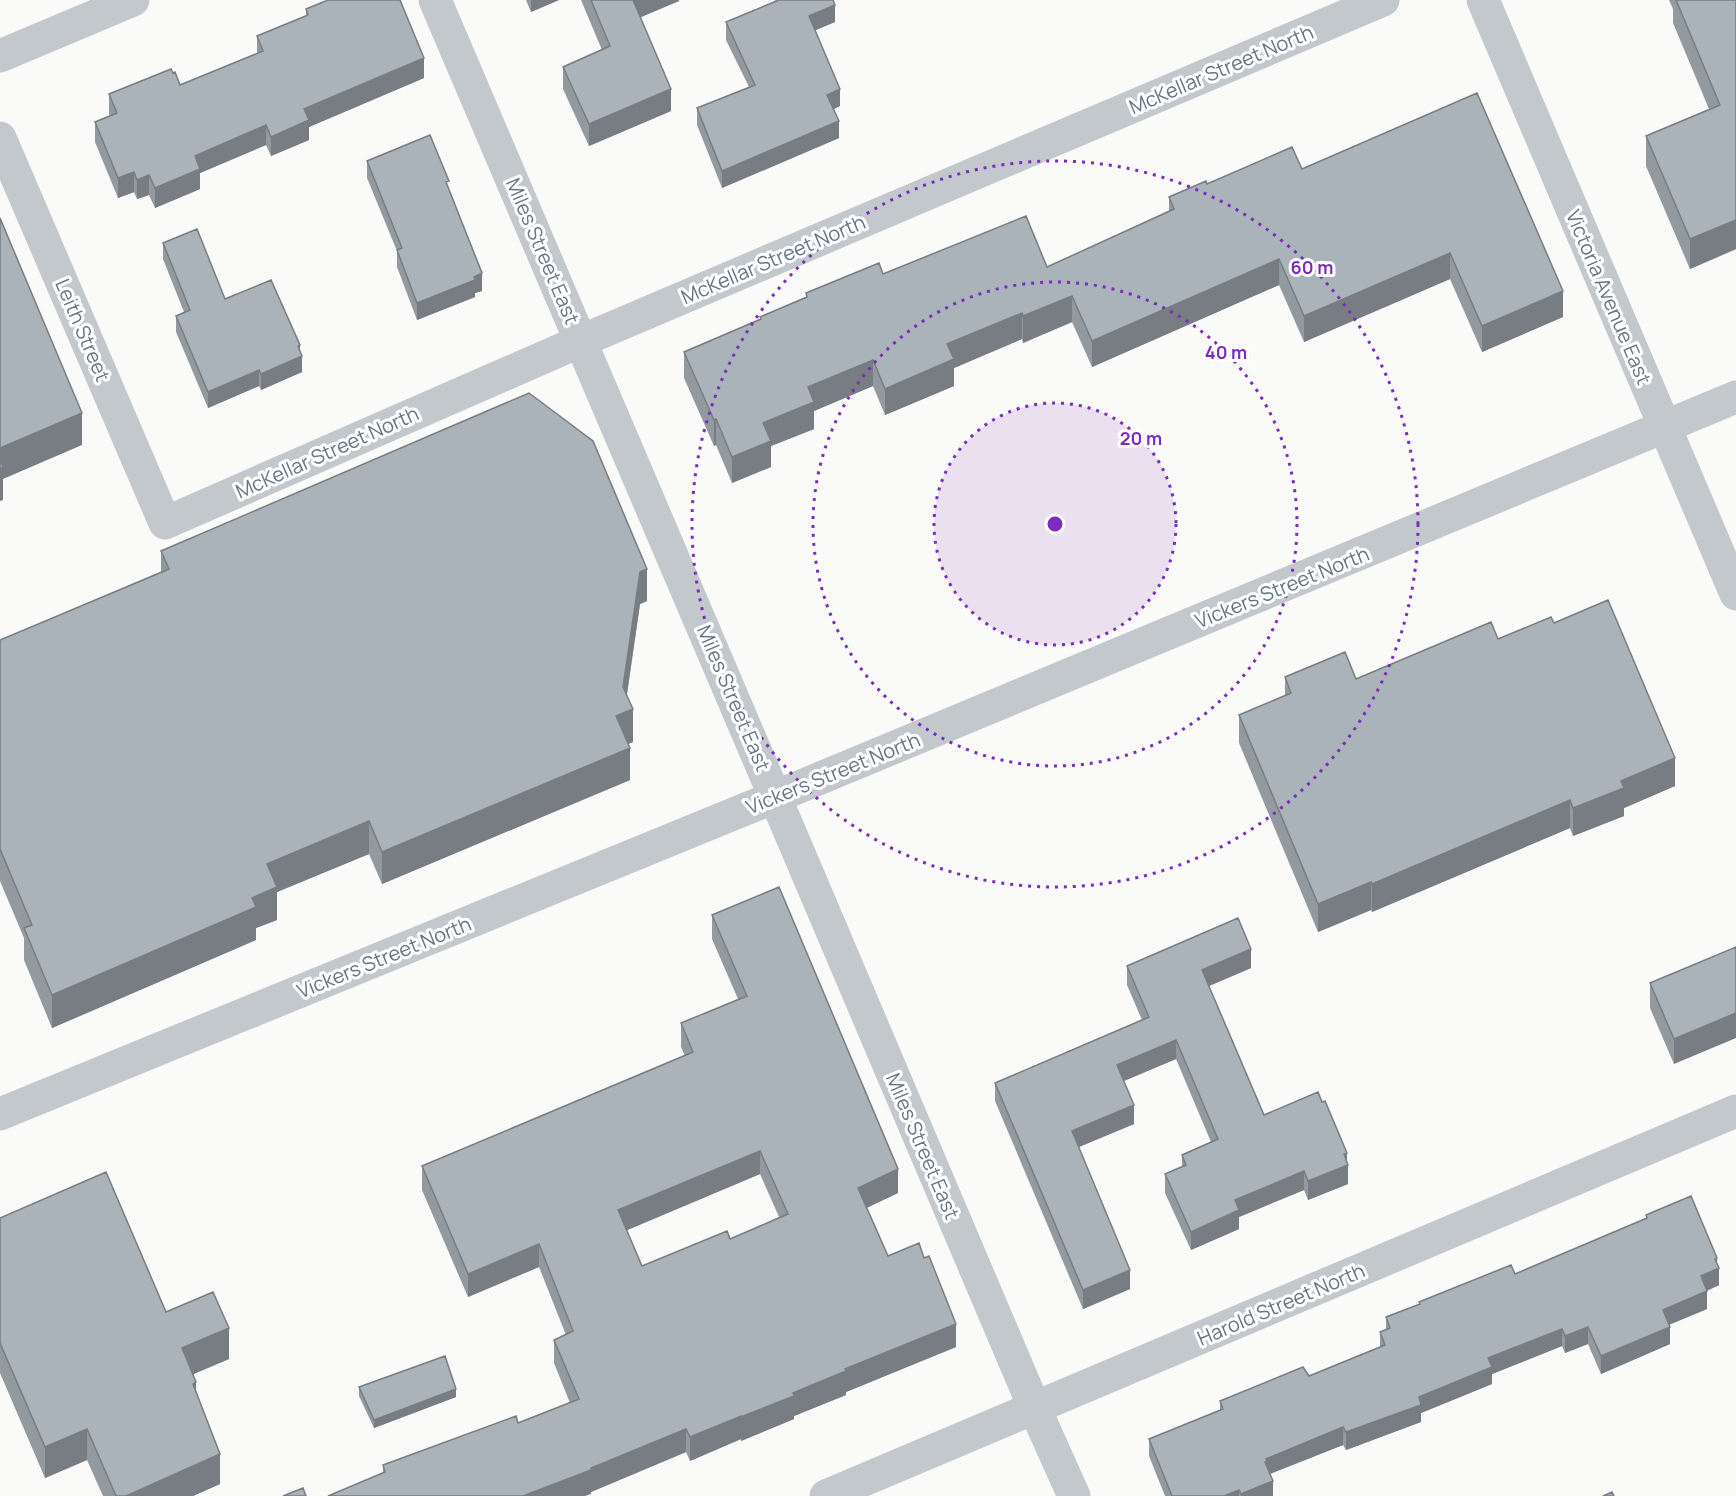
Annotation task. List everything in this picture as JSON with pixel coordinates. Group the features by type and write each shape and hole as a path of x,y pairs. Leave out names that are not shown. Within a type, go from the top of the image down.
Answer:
{"street":[{"path":"0,56 133,0"},
{"name":"Miles Street East","path":"435,0 1074,1496"},
{"name":"McKellar Street North","path":"165,523 581,341 1383,0"},
{"name":"Victoria Avenue East","path":"1483,0 1736,594"},
{"name":"Leith Street","path":"0,138 165,523"},
{"name":"Vickers Street North","path":"0,1114 775,796 1736,397"},
{"name":"Harold Street North","path":"826,1496 1736,1111"}],"building":[{"path":"328,0 400,0 424,58 304,109 309,120 271,137 266,125 195,156 200,169 155,188 149,175 137,180 134,172 118,178 95,122 117,113 109,94 171,69 173,73 175,72 180,85 263,51 257,36 308,15 306,9"},
{"path":"591,0 633,0 671,89 589,124 563,67 610,46"},
{"path":"779,0 833,0 835,5 809,16 840,89 827,95 839,121 722,171 697,108 755,85 726,22"},
{"path":"1676,0 1736,0 1736,220 1690,239 1646,136 1720,105"},
{"path":"1477,93 1563,291 1482,326 1450,253 1304,316 1279,259 1092,341 1072,296 1023,316 1022,313 947,344 954,359 885,389 873,360 808,387 814,402 763,423 771,441 732,457 684,352 807,297 806,293 879,263 883,274 1026,216 1047,267 1174,209 1169,197 1206,181 1207,184 1292,147 1302,169"},
{"path":"430,135 482,273 474,277 475,280 417,303 397,250 402,248 367,161"},
{"path":"0,218 82,413 0,448"},
{"path":"197,229 225,299 271,280 300,345 298,346 302,356 261,374 259,370 208,392 176,316 190,310 163,243"},
{"path":"529,393 593,441 647,569 640,572 623,687 633,709 616,716 630,748 382,852 369,821 267,864 277,887 252,898 256,907 52,995 24,928 32,925 0,849 0,640 169,569 161,551"},
{"path":"1608,600 1675,758 1621,781 1624,788 1573,808 1570,800 1372,884 1371,882 1318,904 1239,715 1291,693 1285,677 1345,652 1356,679 1491,622 1498,639 1551,617 1554,623"},
{"path":"779,887 898,1169 858,1188 888,1256 919,1243 924,1258 929,1256 956,1324 845,1369 846,1371 793,1393 794,1396 690,1437 686,1429 591,1468 591,1470 523,1496 328,1496 385,1472 383,1465 516,1416 518,1423 579,1399 554,1340 573,1331 539,1244 468,1274 422,1166 693,1052 681,1023 747,996 712,915","holes":["760,1151 788,1214 730,1239 727,1231 642,1266 618,1210"]},
{"path":"1238,918 1251,949 1202,970 1264,1115 1318,1092 1322,1102 1325,1101 1347,1153 1344,1154 1348,1165 1308,1181 1304,1171 1235,1200 1239,1210 1191,1232 1165,1174 1186,1165 1182,1155 1218,1139 1176,1040 1117,1065 1134,1105 1072,1131 1130,1270 1083,1290 995,1083 1149,1017 1127,966"},
{"path":"1736,947 1736,1013 1674,1039 1650,983"},
{"path":"106,1172 166,1312 213,1292 229,1328 182,1348 220,1454 126,1496 116,1496 87,1429 45,1447 0,1343 0,1218"},
{"path":"1691,1196 1719,1268 1701,1276 1707,1291 1663,1310 1670,1327 1601,1356 1588,1327 1565,1336 1562,1329 1488,1358 1492,1367 1419,1397 1421,1405 1346,1432 1343,1427 1266,1459 1265,1462 1273,1481 1241,1494 1239,1490 1224,1496 1172,1496 1149,1439 1223,1409 1220,1401 1303,1367 1309,1376 1385,1345 1380,1332 1390,1328 1386,1317 1420,1304 1419,1302 1511,1265 1515,1274 1647,1218 1646,1215"},
{"path":"445,1356 456,1389 374,1420 359,1387"},
{"path":"303,1488 306,1496 283,1496"}]}
